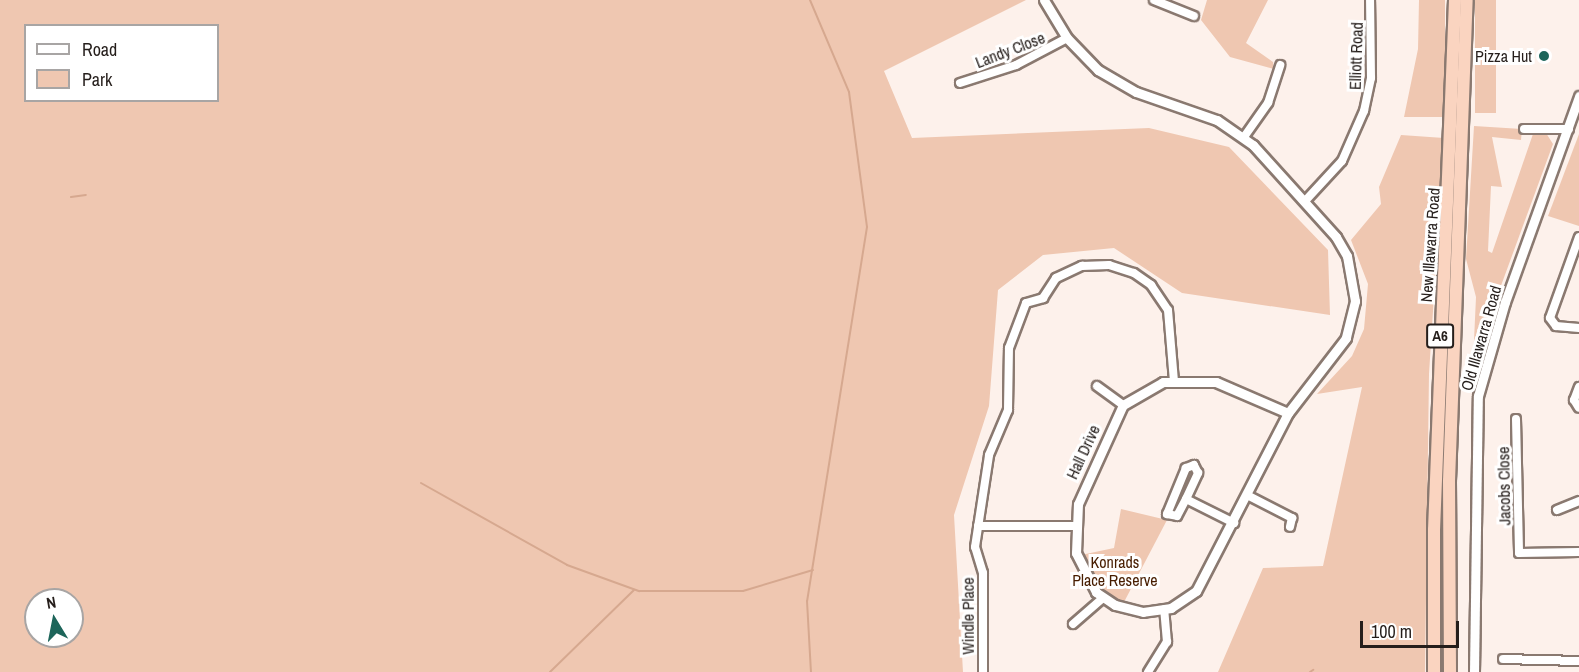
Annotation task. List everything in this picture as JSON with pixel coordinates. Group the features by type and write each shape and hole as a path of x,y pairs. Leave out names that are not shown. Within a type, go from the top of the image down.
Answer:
{"highway":[{"name":"New Illawarra Road","path":"1434,672 1435,498 1455,0"},
{"name":"New Illawarra Road","path":"1450,672 1449,481 1467,0"}],"street":[{"path":"1044,0 1067,38 1118,84 1199,112 1244,137 1306,201 1347,256 1355,301 1341,346 1288,413 1201,585 1164,609 1132,611 1103,598 1073,624"},
{"path":"1154,0 1194,16"},
{"name":"Elliott Road","path":"1306,201 1342,161 1365,111 1371,78 1370,0"},
{"name":"Landy Close","path":"960,83 1016,65 1067,38"},
{"path":"1244,137 1268,103 1280,65"},
{"name":"Old Illawarra Road","path":"1474,672 1478,396 1505,302 1579,96"},
{"path":"1524,129 1569,129"},
{"path":"1579,237 1550,318 1556,326 1579,328"},
{"name":"Windle Place","path":"983,672 983,573 975,551 989,455 1008,410 1009,348 1026,303 1042,297 1056,278 1082,266 1109,265 1140,276 1170,316 1174,381"},
{"name":"Hall Drive","path":"1103,598 1078,562 1076,525 1082,486 1123,405 1145,388 1174,381 1225,383 1288,413"},
{"path":"1097,386 1123,405"},
{"path":"1579,387 1574,400 1579,408"},
{"name":"Jacobs Close","path":"1516,419 1519,553 1579,552"},
{"path":"1194,465 1198,473 1186,499 1177,516 1168,515 1167,506 1187,467 1194,465"},
{"path":"1247,495 1292,518 1290,527"},
{"path":"1186,499 1234,523"},
{"path":"1557,510 1579,501"},
{"path":"978,526 1076,525"},
{"path":"1148,672 1157,669 1167,642 1164,609"},
{"path":"1503,659 1579,661"}],"green space":[{"path":"0,0 1026,0 884,71 912,138 1149,128 1229,147 1328,250 1330,315 1182,293 1114,248 1043,255 998,290 989,406 954,515 963,672 0,672"},
{"path":"1207,0 1268,0 1246,43 1273,62 1274,69 1230,57 1201,20"},
{"path":"1419,0 1445,0 1445,117 1404,117 1418,49"},
{"path":"1475,0 1496,0 1496,113 1475,113"},
{"path":"1474,126 1522,129 1521,140 1492,137 1502,187 1491,186 1488,251 1492,253 1533,134 1546,133 1553,144 1473,362 1476,297 1466,259"},
{"path":"1579,134 1579,226 1548,216"},
{"path":"1401,135 1444,138 1429,374 1425,672 1218,672 1263,568 1323,566 1362,387 1317,394 1352,356 1364,329 1368,284 1351,240 1381,204 1379,187"},
{"name":"Konrads Place Reserve","path":"1121,509 1167,520 1123,604 1096,586 1081,555 1114,548"}],"waterway":[{"path":"810,0 849,92 867,227 807,601 811,672"},
{"path":"71,197 86,195"},
{"path":"421,483 567,565 639,591 743,591 813,570"},
{"path":"550,672 634,590"}],"place":[{"name":"Pizza Hut","path":"1544,56"}]}
